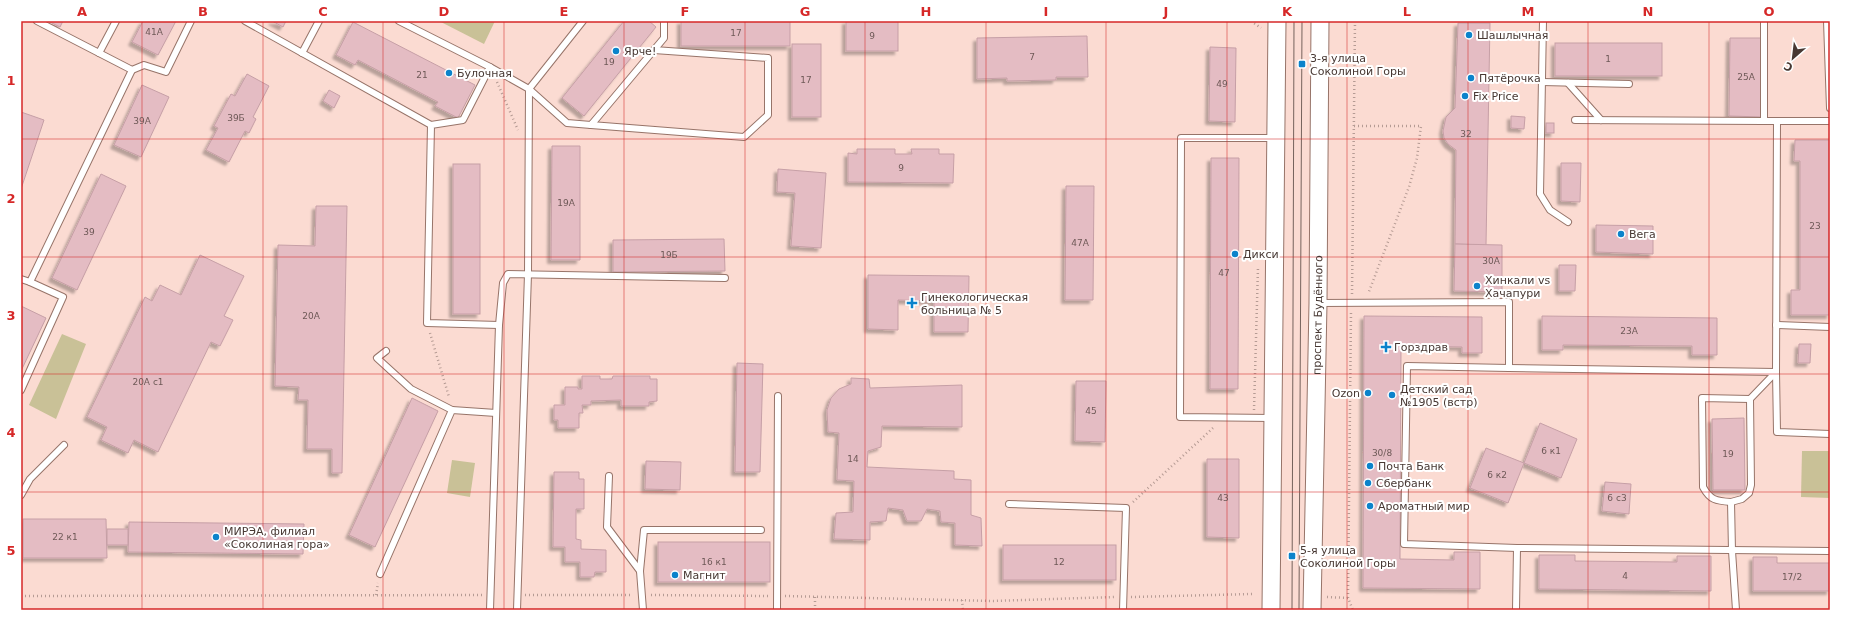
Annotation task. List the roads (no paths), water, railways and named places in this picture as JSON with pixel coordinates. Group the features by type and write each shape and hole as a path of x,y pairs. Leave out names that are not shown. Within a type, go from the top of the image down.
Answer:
{"main road":[{"name":"проспект Будённого","path":"1312,610 1318,303 1320,21"},
{"path":"1269,24 1275,138 1271,610"}],"lane":[{"path":"37,21 132,70"},
{"path":"99,53 116,21"},
{"path":"30,282 132,70 144,65 166,72 191,21"},
{"path":"245,21 431,125 463,120 490,67"},
{"path":"302,53 319,21"},
{"path":"399,21 490,67 529,89 567,123 744,137 768,115 768,58 654,50"},
{"path":"517,610 528,274 529,89 583,21"},
{"path":"591,125 664,38 664,21"},
{"path":"1543,21 1540,194 1550,210 1568,222"},
{"path":"1764,21 1764,121"},
{"path":"1827,21 1830,108"},
{"path":"1542,82 1629,84"},
{"path":"1568,83 1601,120"},
{"path":"1575,120 1830,121"},
{"path":"1778,121 1776,325 1777,432 1830,434"},
{"path":"431,125 427,323 499,325"},
{"path":"1273,418 1180,417 1181,138 1275,138"},
{"path":"490,610 499,325 503,283 508,274 725,278"},
{"path":"21,279 63,297 21,390"},
{"path":"1318,303 1509,302 1509,368"},
{"path":"1776,325 1830,327"},
{"path":"386,351 377,358 411,389 452,410 496,413"},
{"path":"1776,372 1407,366 1404,544 1517,548 1830,551"},
{"path":"1750,399 1702,398 1703,487 1708,496 1719,501 1731,502 1742,499 1749,493 1751,485 1750,399 1776,372"},
{"path":"777,610 778,396"},
{"path":"380,574 452,410"},
{"path":"21,495 30,479 64,445"},
{"path":"609,476 607,527 640,571"},
{"path":"1731,502 1732,551 1736,610"},
{"path":"1009,504 1126,508 1123,610"},
{"path":"642,610 640,571 644,530 761,530"},
{"path":"1516,610 1517,548"}],"tram line":[{"path":"1292,610 1294,21"},
{"path":"1299,610 1302,21"}],"place":[{"name":"Шашлычная","path":"1469,35"},
{"name":"Ярче!","path":"616,51"},
{"name":"3-я улица Соколиной Горы","path":"1302,64"},
{"name":"Булочная","path":"449,73"},
{"name":"Пятёрочка","path":"1471,78"},
{"name":"Fix Price","path":"1465,96"},
{"name":"Вега","path":"1621,234"},
{"name":"Дикси","path":"1235,254"},
{"name":"Хинкали vs Хачапури","path":"1477,286"},
{"name":"Гинекологическая больница № 5","path":"912,303"},
{"name":"Горздрав","path":"1386,347"},
{"name":"Ozon","path":"1368,393"},
{"name":"Детский сад №1905 (встр)","path":"1392,395"},
{"name":"Почта Банк","path":"1370,466"},
{"name":"Сбербанк","path":"1368,483"},
{"name":"Ароматный мир","path":"1370,506"},
{"name":"МИРЭА, филиал «Соколиная гора»","path":"216,537"},
{"name":"5-я улица Соколиной Горы","path":"1292,556"},
{"name":"Магнит","path":"675,575"}]}
